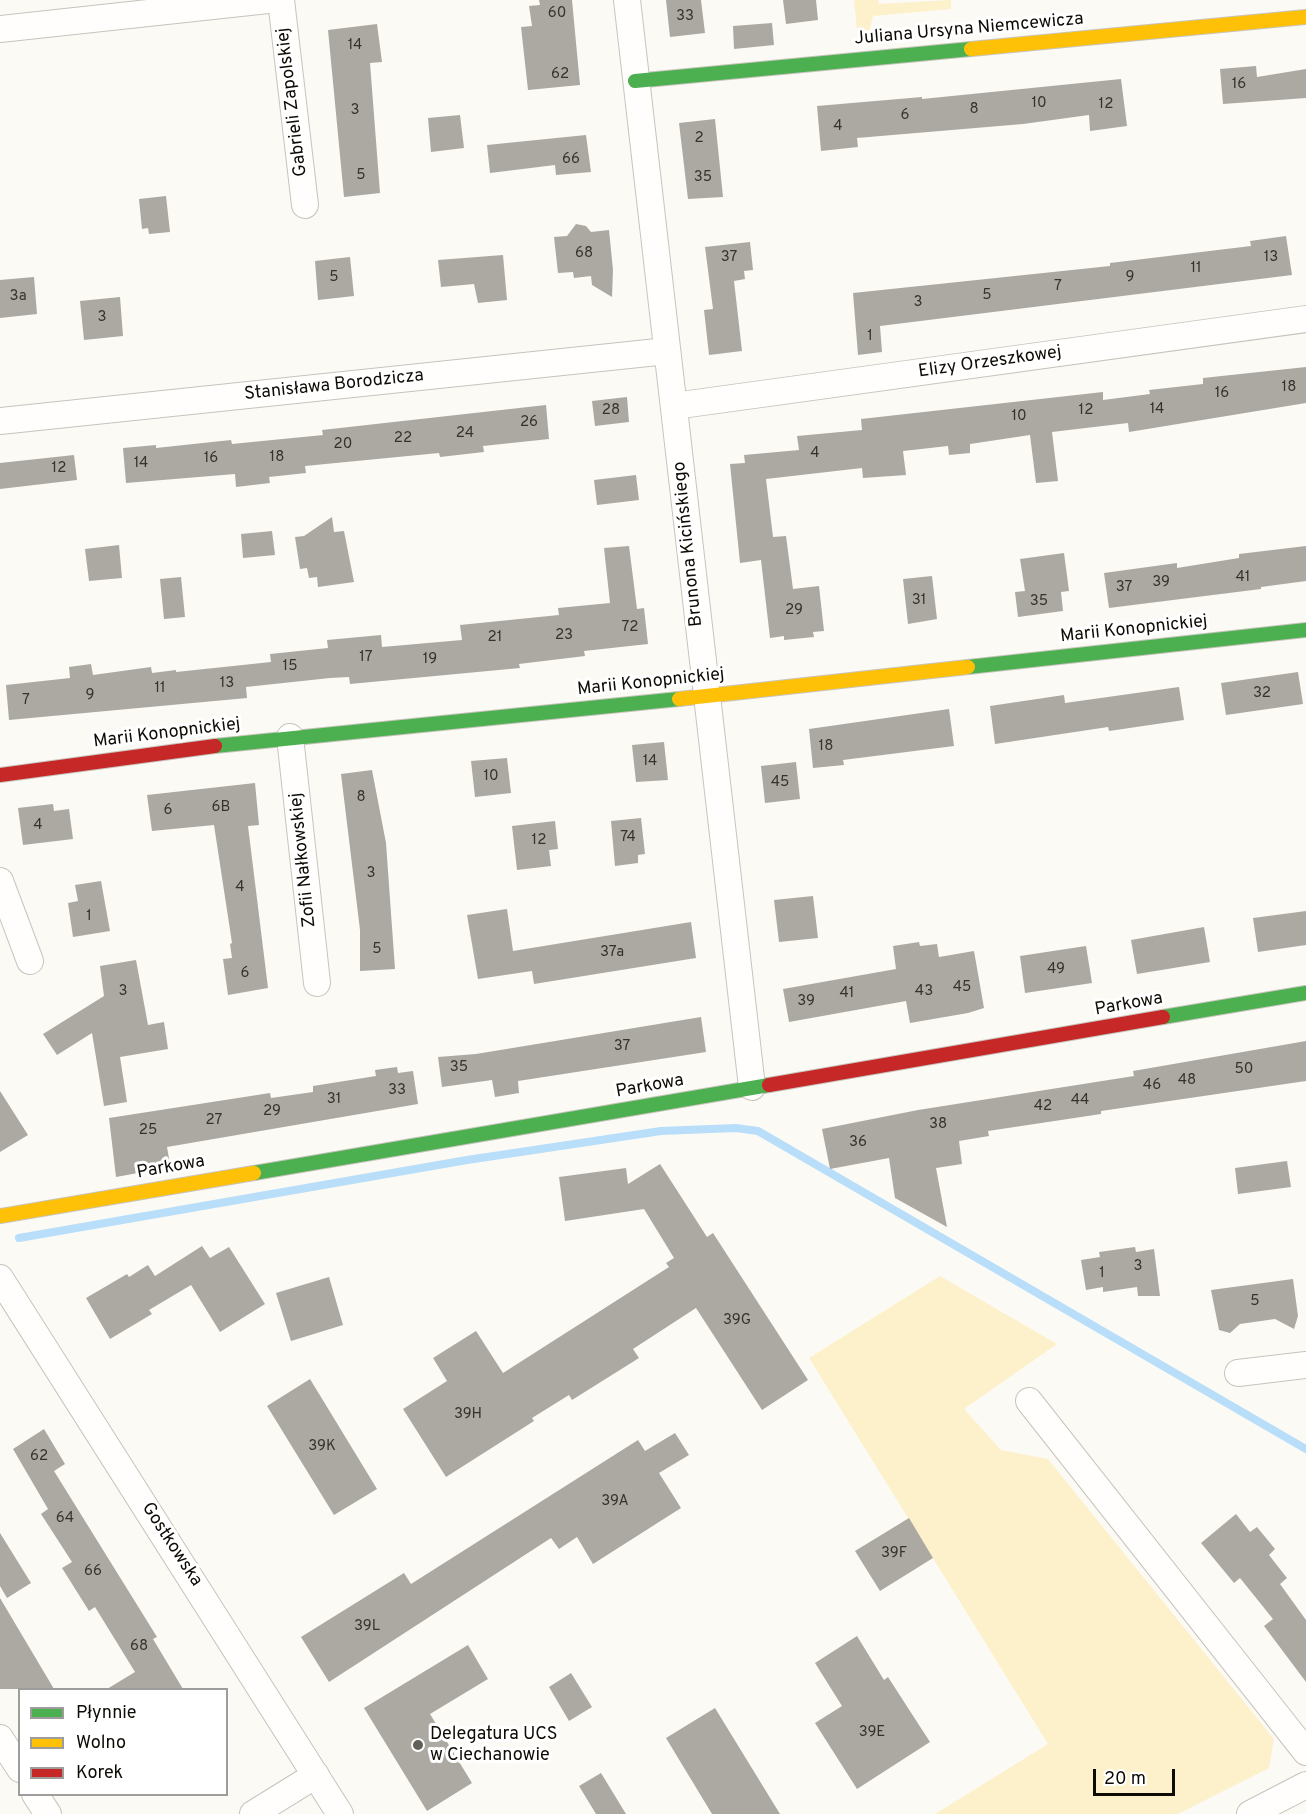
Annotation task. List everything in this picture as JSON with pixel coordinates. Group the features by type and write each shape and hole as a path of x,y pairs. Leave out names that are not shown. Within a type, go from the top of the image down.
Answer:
{"street":[{"path":"0,29 78,11 268,0"},
{"name":"Gabrieli Zapolskiej","path":"281,0 304,205"},
{"name":"Brunona Kicińskiego","path":"627,0 752,1088"},
{"name":"Juliana Ursyna Niemcewicza","path":"635,81 1306,16"},
{"name":"Elizy Orzeszkowej","path":"674,406 1306,320"},
{"name":"Stanisława Borodzicza","path":"0,421 667,351"},
{"name":"Marii Konopnickiej","path":"0,775 30,769 290,737 706,696 1306,630"},
{"name":"Zofii Nałkowskiej","path":"290,737 318,983"},
{"path":"0,881 30,961"},
{"name":"Parkowa","path":"0,1215 1306,993"},
{"name":"Gostkowska","path":"0,1278 340,1814"},
{"path":"1238,1373 1306,1365"},
{"path":"1029,1401 1306,1752"},
{"path":"0,1738 18,1766"},
{"path":"253,1814 316,1775"},
{"path":"1250,1814 1306,1785"},
{"path":"36,1796 48,1814"}],"shaded area":[{"path":"854,0 878,0 879,4 951,0 951,9 873,16 868,38 858,39"},
{"path":"940,1276 1057,1344 964,1409 1001,1450 1048,1459 1274,1739 1269,1768 1178,1814 935,1814 1048,1744 809,1358"}],"building":[{"path":"539,0 572,0 580,85 528,90 521,27 532,26 529,6 540,5"},
{"path":"666,0 701,0 705,33 670,37"},
{"path":"783,0 816,0 818,20 786,24"},
{"path":"772,23 774,45 734,49 733,26"},
{"path":"377,24 382,62 370,63 380,193 344,197 328,30"},
{"path":"1256,66 1257,77 1306,69 1306,98 1223,104 1220,69"},
{"path":"1121,79 1127,126 1090,131 1089,115 1023,124 857,138 858,147 821,151 817,106 922,97 922,99"},
{"path":"460,115 464,148 431,152 428,118"},
{"path":"715,119 723,197 688,199 679,123"},
{"path":"586,135 591,172 556,175 555,165 490,173 487,145"},
{"path":"166,196 170,232 149,234 148,228 142,229 139,199"},
{"path":"576,224 586,226 591,232 609,230 613,270 612,297 592,285 591,276 574,278 573,272 558,273 554,237 567,236"},
{"path":"1286,236 1292,275 880,326 882,352 858,355 853,293 1110,266 1110,263 1251,246 1250,241"},
{"path":"750,242 753,270 744,271 745,279 734,281 742,351 709,355 704,310 713,309 705,247"},
{"path":"503,255 507,300 478,303 474,284 441,287 438,260"},
{"path":"350,257 354,296 318,300 315,261"},
{"path":"34,277 37,314 0,318 0,280"},
{"path":"120,297 123,336 84,340 80,301"},
{"path":"1306,367 1306,403 1129,432 1128,423 1052,432 1058,481 1036,483 1030,435 970,444 970,453 949,455 948,446 903,451 906,475 863,478 862,468 766,479 773,537 786,536 793,589 819,586 824,631 813,632 814,637 784,640 784,636 770,638 761,560 740,563 730,464 745,463 744,455 799,450 797,436 862,430 861,419 1103,392 1103,400 1150,394 1149,390 1203,384 1203,378"},
{"path":"627,397 629,422 595,426 592,401"},
{"path":"546,405 549,439 483,446 484,452 440,457 439,453 305,466 306,473 269,477 270,483 236,487 235,474 126,483 123,448 156,445 156,448 231,440 232,444 323,435 322,430"},
{"path":"74,455 77,480 0,489 0,463"},
{"path":"636,475 639,500 597,505 594,480"},
{"path":"332,517 334,532 344,531 354,582 318,587 317,577 309,578 307,568 300,569 295,537 304,536"},
{"path":"272,531 275,555 243,558 241,534"},
{"path":"119,545 122,578 89,581 85,549"},
{"path":"629,546 637,609 644,608 648,644 584,651 585,656 519,664 520,668 350,684 349,677 330,678 246,687 247,698 9,720 6,685 70,678 69,667 91,664 93,675 151,667 152,673 176,670 176,672 271,662 270,654 328,648 327,640 381,635 382,647 462,640 460,625 559,615 558,608 610,603 604,548"},
{"path":"1306,546 1306,581 1261,587 1261,589 1109,608 1104,573 1177,563 1177,568 1239,558 1239,554"},
{"path":"1064,553 1069,591 1061,592 1063,611 1018,617 1015,592 1025,591 1020,559"},
{"path":"932,576 937,619 908,624 903,579"},
{"path":"181,577 185,617 164,619 160,579"},
{"path":"1298,672 1303,704 1226,715 1221,683"},
{"path":"1179,687 1184,720 1109,731 1108,727 995,744 990,706 1064,695 1065,703"},
{"path":"949,709 954,746 843,760 844,765 813,768 809,729"},
{"path":"664,742 668,780 636,782 632,745"},
{"path":"507,758 511,793 475,797 471,761"},
{"path":"796,762 800,799 765,803 761,766"},
{"path":"372,770 386,843 395,969 360,971 360,930 341,774"},
{"path":"255,783 259,825 248,826 268,988 228,995 223,959 232,958 230,944 232,943 214,825 152,831 147,795"},
{"path":"53,804 54,811 69,809 73,839 23,845 18,808"},
{"path":"641,818 645,854 638,855 638,863 615,866 611,821"},
{"path":"555,821 558,849 549,850 551,866 517,870 512,826"},
{"path":"101,881 110,931 73,937 68,903 78,901 75,885"},
{"path":"813,896 818,938 779,942 774,900"},
{"path":"507,909 513,951 691,922 696,958 534,984 532,971 478,979 467,915"},
{"path":"1306,911 1306,945 1258,952 1253,918"},
{"path":"1204,927 1210,962 1137,974 1131,940"},
{"path":"919,942 920,946 937,944 939,957 974,951 984,1008 910,1023 906,1001 789,1022 783,989 896,969 893,946"},
{"path":"1086,946 1092,983 1025,993 1020,956"},
{"path":"136,960 148,1025 164,1022 168,1049 120,1057 127,1102 104,1106 92,1033 57,1055 43,1034 104,996 100,966"},
{"path":"701,1017 706,1052 518,1081 519,1093 495,1097 492,1080 442,1087 438,1057 476,1054"},
{"path":"1306,1041 1306,1081 1101,1111 1101,1114 988,1131 989,1136 959,1141 962,1164 936,1168 947,1227 895,1198 889,1158 830,1169 822,1129 918,1110 1134,1076 1133,1071"},
{"path":"397,1067 398,1073 413,1071 418,1104 167,1147 170,1164 138,1169 138,1173 116,1177 109,1118 270,1093 271,1098 313,1092 313,1086 376,1076 375,1070"},
{"path":"0,1091 28,1135 0,1152"},
{"path":"1287,1161 1291,1187 1238,1194 1235,1168"},
{"path":"660,1164 707,1237 713,1233 808,1380 762,1410 696,1308 633,1349 639,1358 572,1400 569,1395 532,1418 534,1421 446,1477 403,1409 447,1381 433,1358 476,1331 503,1373 669,1267 666,1263 674,1258 644,1209 565,1221 559,1177 626,1168 628,1184"},
{"path":"202,1246 210,1258 229,1247 265,1304 220,1332 191,1285 149,1310 152,1314 110,1339 86,1298 127,1274 129,1277 148,1265 155,1276"},
{"path":"1135,1247 1136,1252 1154,1249 1160,1296 1138,1296 1137,1287 1103,1292 1103,1287 1086,1290 1081,1260 1100,1257 1099,1252"},
{"path":"329,1277 343,1325 291,1341 276,1293"},
{"path":"1293,1279 1298,1316 1294,1329 1275,1319 1240,1324 1230,1333 1219,1330 1211,1290"},
{"path":"310,1379 377,1489 334,1515 267,1406"},
{"path":"44,1429 65,1464 54,1471 157,1637 153,1639 182,1688 109,1688 135,1672 95,1607 89,1611 62,1568 72,1562 41,1514 48,1509 13,1449"},
{"path":"675,1433 689,1455 659,1473 681,1508 593,1564 577,1537 559,1549 551,1538 329,1682 301,1637 404,1573 411,1584 638,1440 645,1451"},
{"path":"1236,1514 1250,1532 1257,1527 1275,1549 1269,1555 1287,1578 1280,1584 1306,1620 1306,1682 1264,1626 1273,1619 1240,1578 1234,1583 1201,1543"},
{"path":"909,1518 933,1558 880,1591 855,1551"},
{"path":"0,1533 31,1583 7,1598 0,1586"},
{"path":"0,1598 53,1688 0,1689"},
{"path":"857,1636 884,1680 888,1677 930,1742 857,1789 815,1723 842,1706 815,1663"},
{"name":"Delegatura UCS w Ciechanowie","path":"468,1645 488,1679 430,1714 472,1783 427,1811 364,1708"},
{"path":"571,1673 592,1707 569,1721 549,1687"},
{"path":"715,1708 780,1814 712,1814 666,1738"},
{"path":"601,1773 626,1814 596,1814 579,1786"}],"waterway":[{"path":"19,1238 467,1160 661,1131 736,1128 758,1131 1306,1449"}],"traffic: fast":[{"path":"635,81 971,49"},
{"path":"968,667 1306,630"},
{"path":"215,746 679,699"},
{"path":"1163,1017 1306,993"},
{"path":"254,1173 769,1085"}],"traffic: slow":[{"path":"971,49 1306,17"},
{"path":"679,699 968,667"},
{"path":"0,1216 254,1173"}],"traffic: jam":[{"path":"0,775 215,746"},
{"path":"769,1085 1163,1017"}],"place":[{"name":"Delegatura UCS w Ciechanowie","path":"418,1745"}]}
